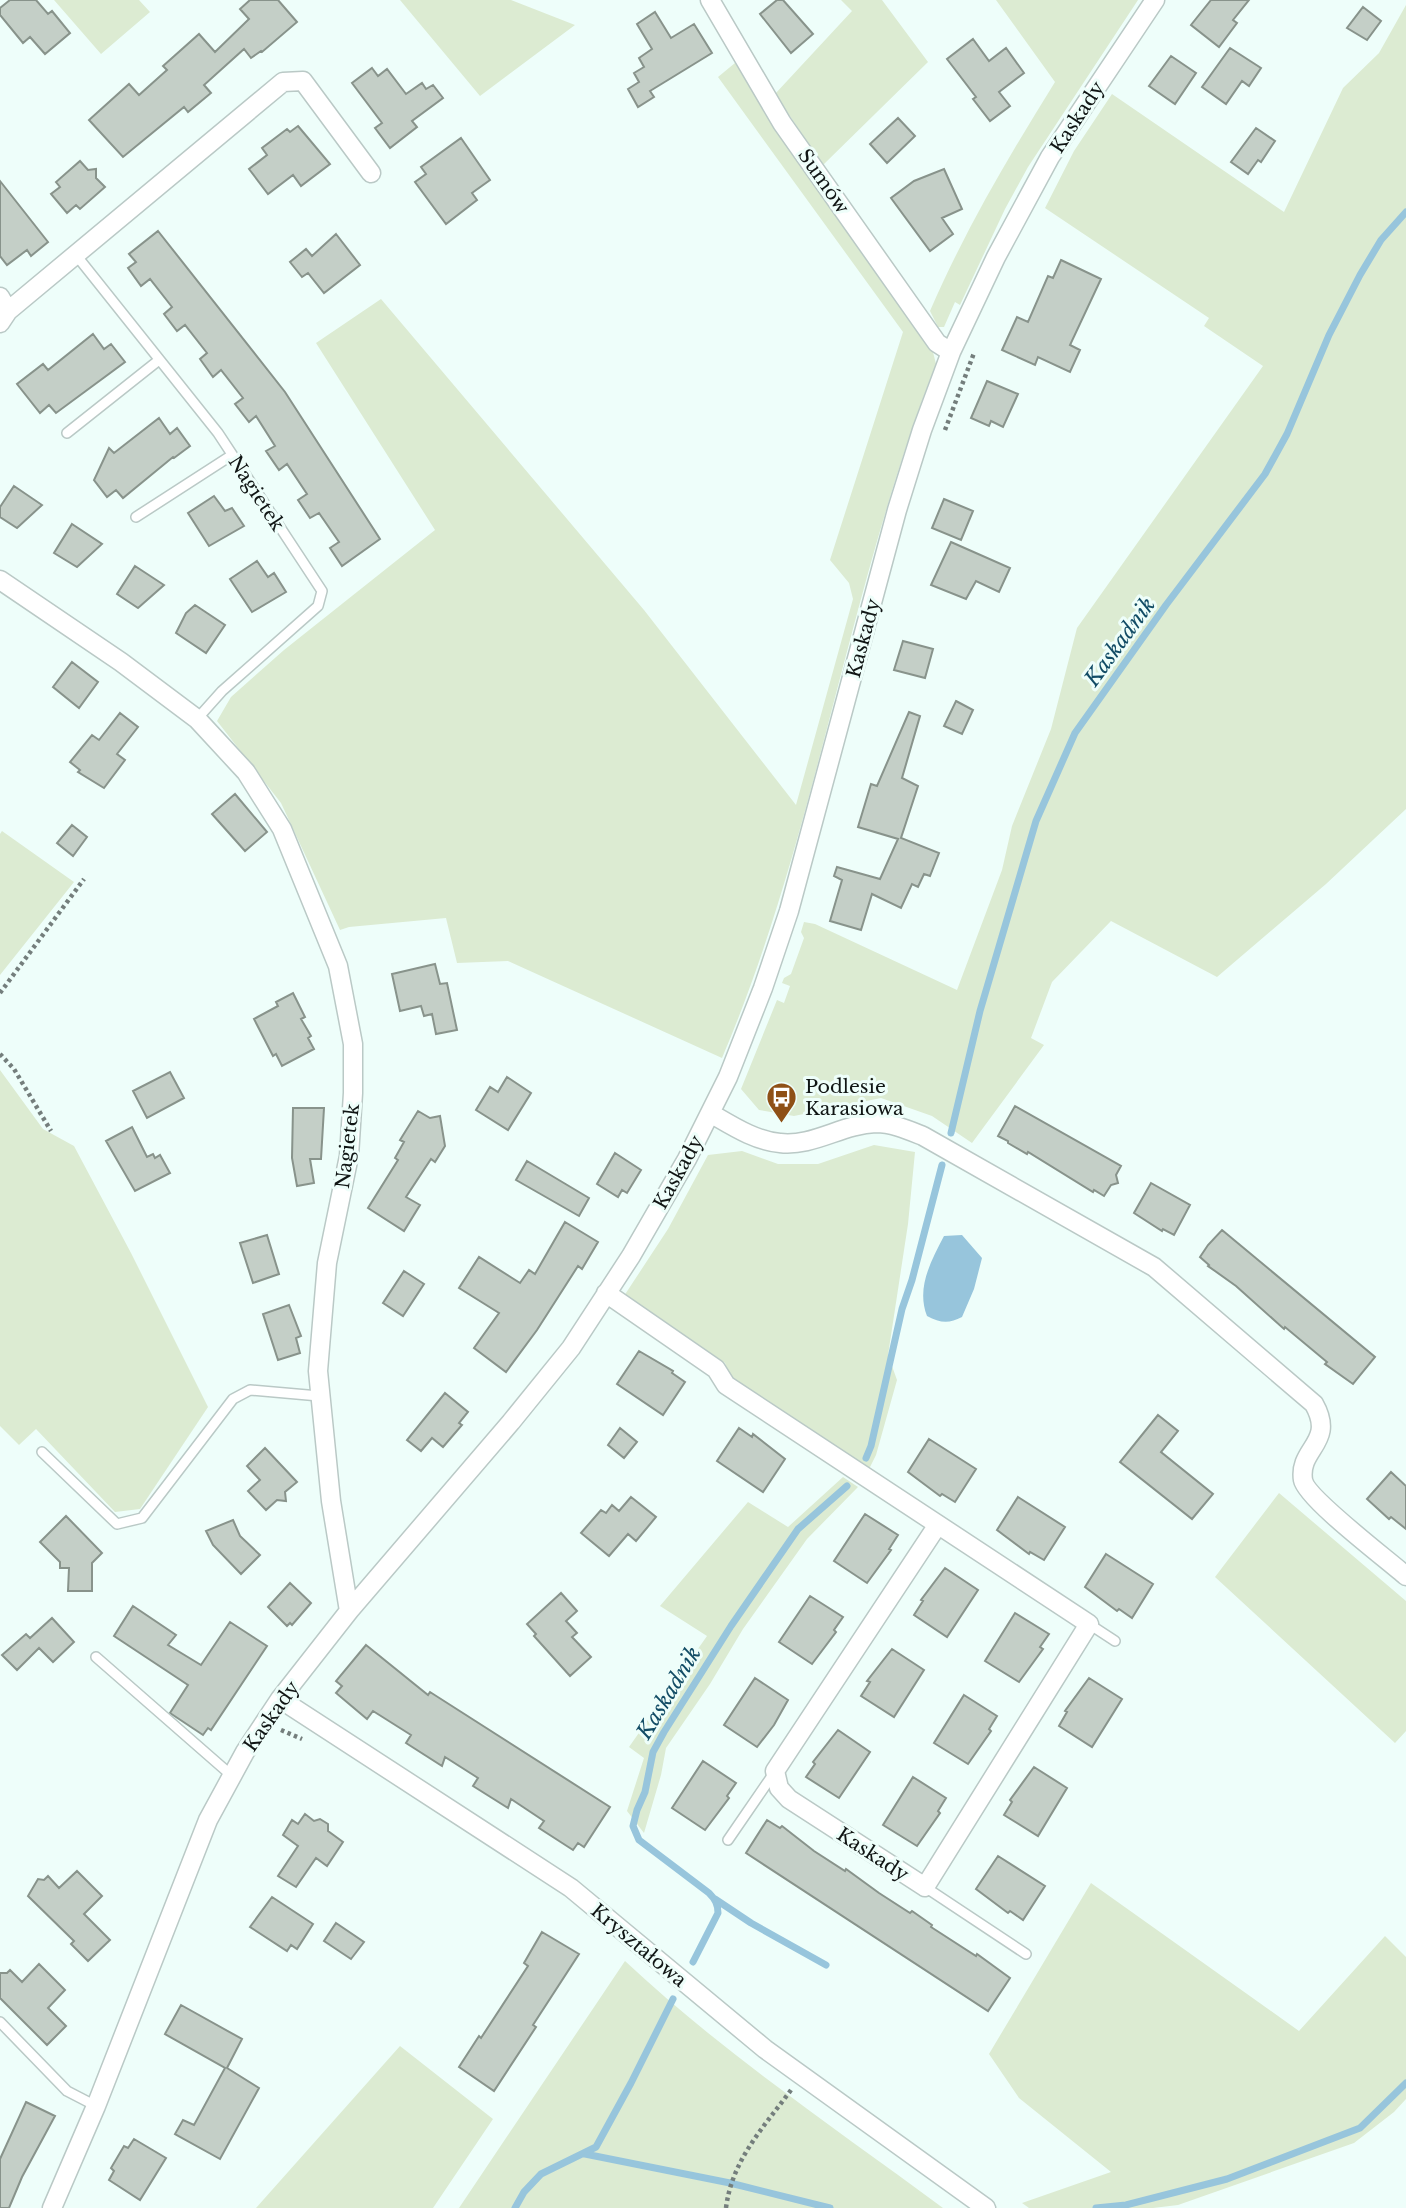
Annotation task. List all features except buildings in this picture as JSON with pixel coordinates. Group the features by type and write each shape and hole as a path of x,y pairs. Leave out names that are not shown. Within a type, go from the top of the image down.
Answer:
{"street":[{"name":"Sumów","path":"710,0 782,123 937,342 951,352"},
{"name":"Kaskady","path":"52,2208 96,2106 189,1867 231,1775 280,1699 349,1611 571,1348 685,1164 728,1077 763,988 789,911 897,510 922,430 951,352 996,257 1050,157 1155,0"},
{"path":"3,310 76,255 282,82 303,80 371,173"},
{"name":"Nagietek","path":"0,580 121,662 197,719 246,772 282,828 338,966 353,1044 353,1093 349,1156 327,1263 318,1371 331,1501 349,1611"},
{"path":"710,1113 761,1139 780,1143 798,1143 856,1126 877,1123 913,1132 1154,1267 1314,1404 1322,1423 1321,1432 1304,1469 1305,1486 1320,1503 1406,1576"},
{"path":"606,1293 716,1369 726,1385 1088,1624"},
{"path":"775,1771 937,1526"},
{"name":"Kaskady","path":"775,1771 779,1788 789,1799 925,1887 1088,1624"},
{"name":"Kryształowa","path":"280,1699 571,1888 765,2049 979,2203"}],"lane":[{"name":"Nagietek","path":"76,255 218,433 322,591 318,606 222,691 197,719"},
{"path":"67,433 159,359"},
{"path":"136,517 232,455"},
{"path":"42,1452 117,1524 142,1518 233,1399 250,1390 319,1396"},
{"path":"1088,1624 1115,1642"},
{"path":"96,1657 231,1775"},
{"path":"728,1840 775,1771"},
{"path":"925,1887 1026,1954"},
{"path":"0,2022 67,2091 96,2106"}],"path":[{"path":"945,431 978,342"},
{"path":"0,993 84,879"},
{"path":"0,1054 14,1069 51,1131"},
{"path":"277,1729 292,1733 303,1740 315,1722"},
{"path":"726,2208 728,2192 741,2157 793,2087"}],"green space":[{"path":"54,0 139,0 150,12 101,54"},
{"path":"400,0 511,0 575,25 480,96"},
{"path":"841,0 882,0 928,62 823,165 775,94 852,11"},
{"path":"996,0 1138,0 1028,167 960,305 955,302 944,327 938,327 930,311 958,251 988,194 1055,82"},
{"path":"1406,5 1406,809 1326,884 1217,977 1111,921 1052,982 1031,1038 1044,1045 972,1143 932,1116 881,1098 794,1116 759,1110 741,1089 777,1000 784,1003 790,986 782,983 784,978 791,974 804,938 801,932 804,922 815,924 957,990 1002,870 1012,826 1051,729 1077,628 1263,366 1204,326 1209,318 1045,208 1074,151 1112,94 1284,212 1343,88 1379,53"},
{"path":"735,63 932,348 936,364 878,536 783,887 755,973 722,1058 508,961 457,963 446,918 340,930 281,803 217,721 231,697 284,650 435,530 316,343 381,299 644,610 796,805 853,599 849,583 830,560 903,332 718,77"},
{"path":"2,831 74,882 0,975 0,834"},
{"path":"0,1070 43,1129 74,1146 208,1407 140,1509 115,1512 36,1429 19,1445 0,1426"},
{"path":"874,1145 915,1152 908,1224 888,1355 897,1380 876,1455 869,1469 731,1379 725,1363 624,1296 668,1229 708,1155 742,1151 778,1164 818,1164"},
{"path":"843,1477 858,1487 807,1539 743,1629 710,1684 666,1748 644,1833 627,1811 644,1758 629,1747 707,1636 660,1606 748,1502 788,1527"},
{"path":"1279,1493 1406,1601 1406,1731 1395,1743 1215,1577"},
{"path":"1091,1883 1299,2031 1385,1936 1406,1957 1406,2099 1394,2112 1354,2143 1178,2205 1153,2208 1029,2208 1022,2203 1111,2172 1019,2098 989,2054"},
{"path":"625,1961 662,1995 740,2058 943,2208 459,2208"},
{"path":"400,2046 493,2119 433,2208 256,2208"}],"water":[{"path":"962,1235 982,1258 974,1289 962,1317 949,1322 936,1320 927,1316 924,1306 926,1275 944,1236"}],"waterway":[{"name":"Kaskadnik","path":"951,1133 980,1011 1036,821 1075,733 1166,605 1265,474 1287,434 1329,335 1360,275 1381,240 1406,212"},
{"name":"Kaskadnik","path":"866,1458 902,1309 942,1165"},
{"name":"Kaskadnik","path":"693,1962 718,1913 717,1907 709,1893 639,1840 633,1826 645,1792 653,1752 731,1626 798,1529 847,1486"},
{"path":"715,1899 751,1923 826,1965"},
{"name":"Kaskadnik","path":"515,2208 524,2192 541,2174 596,2147 673,1999"},
{"path":"1096,2208 1126,2205 1227,2179 1360,2128 1406,2083"},
{"path":"585,2154 730,2183 830,2208"}],"place":[{"name":"Podlesie Karasiowa","path":"782,1124"}]}
